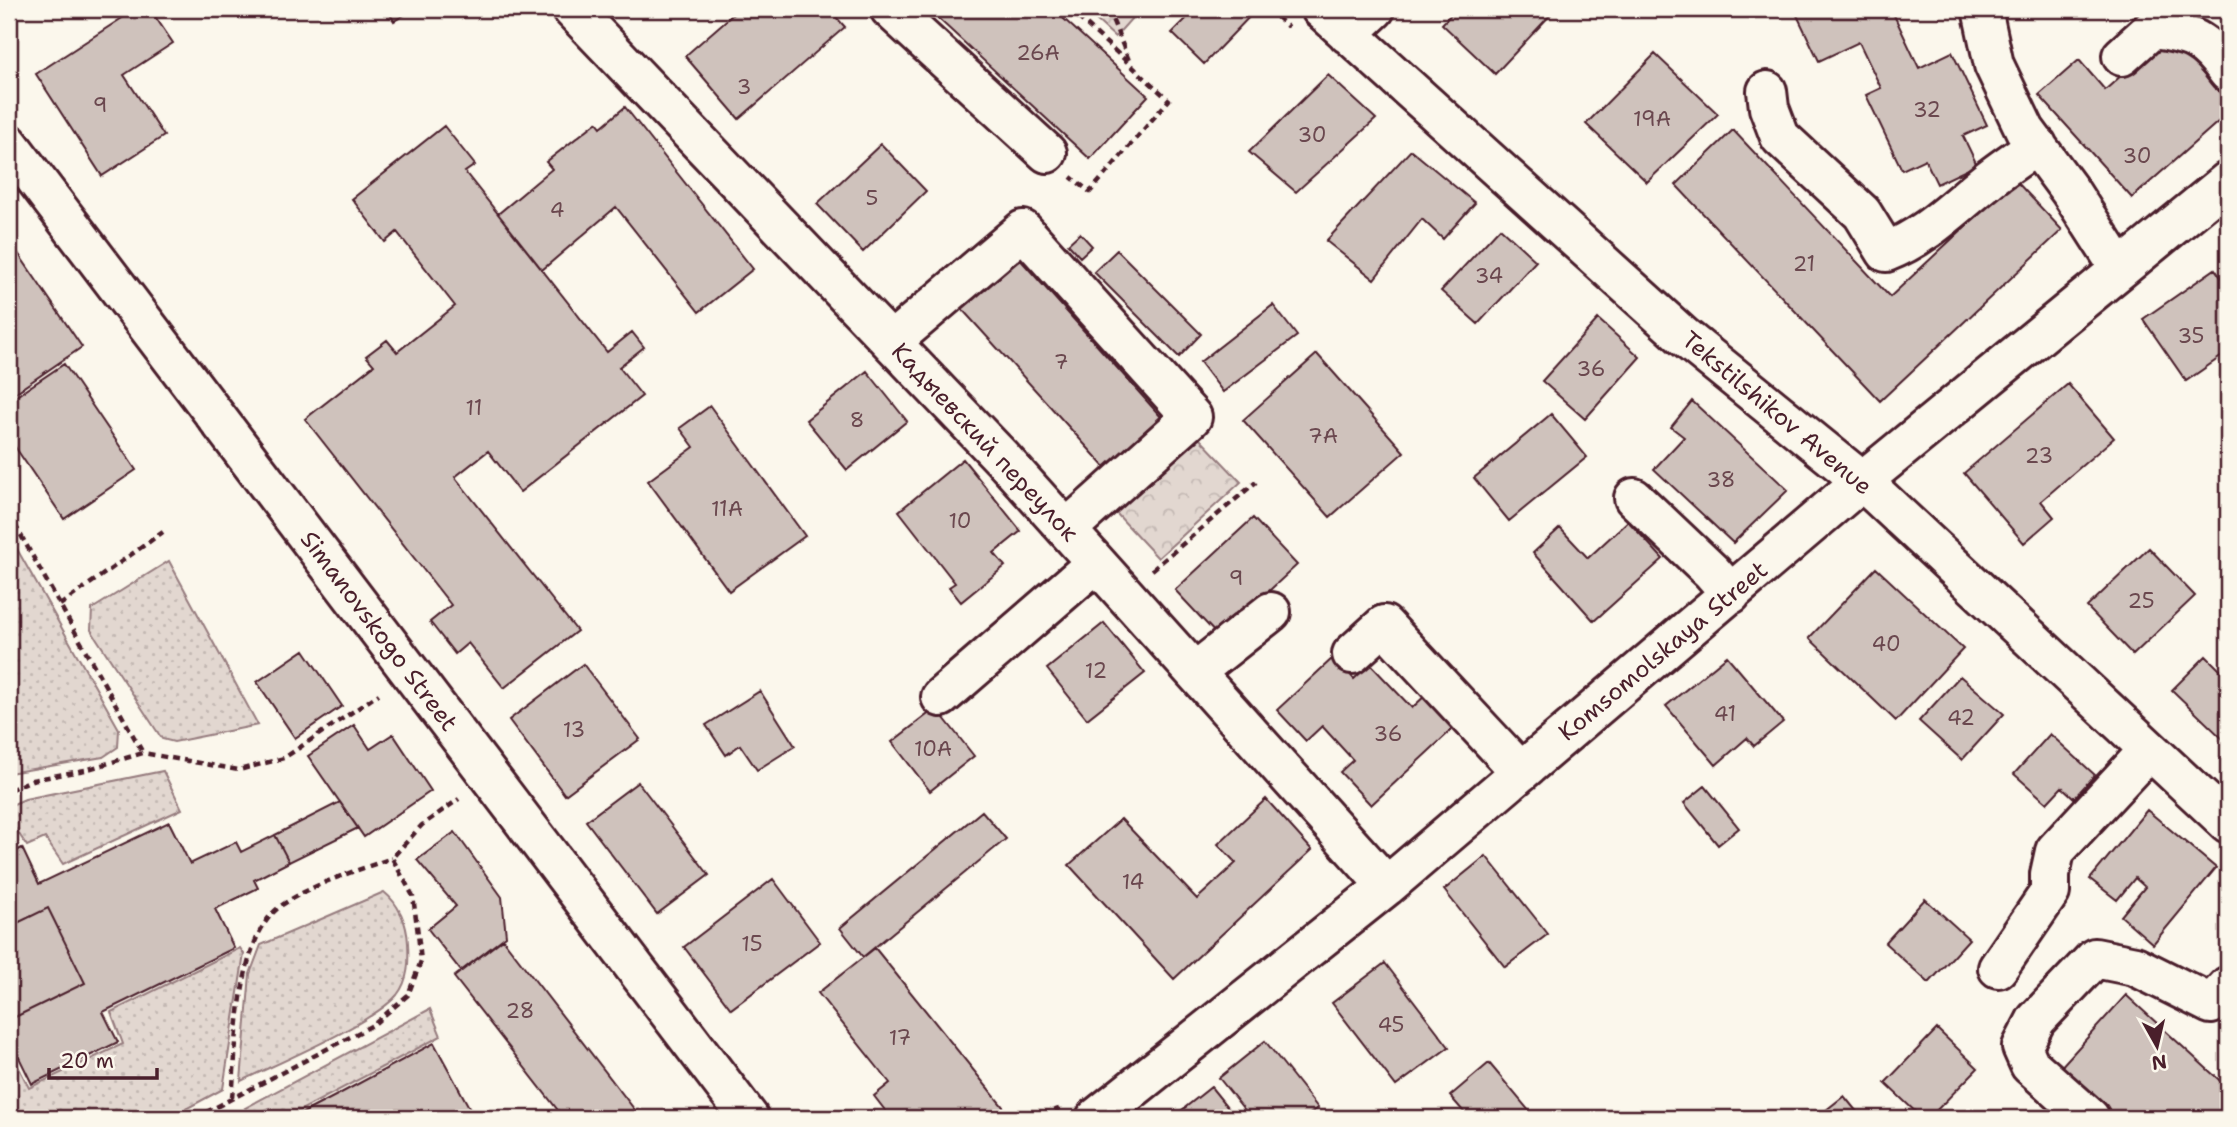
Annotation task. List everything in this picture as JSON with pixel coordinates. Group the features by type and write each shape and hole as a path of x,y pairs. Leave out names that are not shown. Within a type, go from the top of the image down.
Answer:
{"street":[{"name":"Кадыевский переулок","path":"572,9 1067,529 1387,886"},
{"path":"890,9 1058,164"},
{"path":"1982,9 1994,65 2025,130 2120,269"},
{"name":"Tekstilshikov Avenue","path":"1335,22 1683,336 1862,481 2228,824"},
{"path":"2122,56 2152,29 2188,34 2217,56 2228,72"},
{"path":"1767,91 1769,108 1780,136 1862,213 1886,252 1904,245 1942,222 1988,180 2037,145"},
{"name":"Simanovskogo Street","path":"9,144 749,1118"},
{"name":"Komsomolskaya Street","path":"1081,1111 1387,886 1862,481 2228,181"},
{"path":"891,342 1023,230 1192,417 1067,529"},
{"path":"1634,498 1712,572 1731,594"},
{"path":"941,696 1096,563"},
{"path":"1195,672 1271,612"},
{"path":"1352,654 1384,625 1521,772"},
{"path":"1998,968 2050,892 2050,874 2055,851 2149,750"},
{"path":"2090,1118 2030,1065 2022,1047 2036,1020 2095,958 2135,966 2211,1004 2228,986"}],"path":[{"path":"1058,164 1090,192 1169,100 1069,9"},
{"path":"1108,9 1131,67"},
{"path":"1268,9 1335,22"},
{"path":"1124,594 1256,482"},
{"path":"9,514 143,753"},
{"path":"60,605 163,532"},
{"path":"9,790 32,780 85,770 143,753 239,770 284,758 379,694"},
{"path":"232,1098 246,973 262,925 282,905 392,858 422,825 459,799"},
{"path":"195,1118 373,1025 408,995 421,961 418,934 413,896 392,858"},
{"path":"1032,1118 1055,1112 1081,1111"},
{"path":"9,1113 11,1118"}],"green space":[{"path":"1084,9 1140,9 1115,37"},
{"path":"1198,437 1241,482 1158,558 1116,513"},
{"path":"9,535 119,729 118,747 103,757 9,773"},
{"path":"169,561 258,725 174,742 162,739 91,630 92,609"},
{"path":"163,771 182,809 63,864 45,838 27,846 9,819 9,806 25,799"},
{"path":"384,892 398,908 407,936 407,970 397,995 368,1018 347,1030 241,1081 250,974 261,945"},
{"path":"240,948 244,954 223,1089 169,1118 21,1118 9,1093 9,1048 29,1088 123,1044 111,1012"},
{"path":"430,1009 441,1036 286,1118 278,1118 270,1108 251,1116 245,1108"}],"building":[{"path":"136,9 150,9 173,43 124,75 164,136 102,176 36,74"},
{"path":"387,9 414,9 394,21"},
{"path":"739,9 829,9 845,27 739,119 685,56"},
{"path":"928,9 1053,9 1148,96 1090,159"},
{"path":"1174,9 1251,9 1254,12 1204,64 1172,33 1186,19"},
{"path":"1456,9 1556,9 1495,74 1442,24"},
{"path":"1794,9 1902,9 1893,13 1919,68 1952,52 1987,125 1963,136 1977,165 1937,184 1925,159 1902,170 1866,95 1881,88 1859,42 1819,61"},
{"path":"2168,34 2228,102 2228,113 2132,198 2039,95 2079,60 2105,90"},
{"path":"1655,54 1718,114 1647,182 1586,124"},
{"path":"1328,75 1376,119 1296,192 1249,152"},
{"path":"625,107 753,269 699,312 616,207 542,270 498,214 552,169 546,162 597,122 601,127"},
{"path":"444,126 475,165 465,172 607,352 632,332 644,347 619,367 642,396 520,492 488,451 455,477 577,631 504,688 468,643 455,654 430,622 451,605 305,419 374,365 366,356 387,340 397,352 455,306 397,232 385,242 352,199"},
{"path":"1733,130 1890,297 2015,180 2062,230 1880,401 1676,185"},
{"path":"881,144 926,191 863,252 817,204"},
{"path":"1411,150 1475,203 1443,239 1422,219 1374,279 1326,241"},
{"path":"1500,228 1536,261 1478,324 1441,291"},
{"path":"1080,233 1092,246 1080,257 1068,244"},
{"path":"9,240 82,347 9,397"},
{"path":"1117,250 1201,334 1179,357 1094,272"},
{"path":"1017,256 1162,418 1106,468 960,307"},
{"path":"2215,269 2228,287 2228,352 2186,381 2143,319"},
{"path":"1273,305 1297,336 1223,392 1200,362"},
{"path":"1598,319 1640,357 1585,419 1542,381"},
{"path":"1317,354 1404,452 1330,517 1243,420"},
{"path":"64,364 136,470 64,519 9,438 9,401"},
{"path":"867,371 907,421 847,470 806,420"},
{"path":"2068,384 2114,438 2041,501 2054,517 2024,543 1964,473"},
{"path":"1692,401 1788,490 1733,543 1654,469 1684,437 1671,427"},
{"path":"710,406 805,536 729,591 648,481 694,447 680,428"},
{"path":"1551,414 1587,457 1509,521 1474,478"},
{"path":"963,459 1021,531 994,553 1005,566 961,602 949,587 955,583 899,511"},
{"path":"1253,518 1297,565 1219,637 1175,590"},
{"path":"1628,521 1663,559 1594,621 1533,553 1560,528 1588,558"},
{"path":"2149,548 2195,596 2133,655 2087,607"},
{"path":"1876,568 1963,649 1896,721 1809,638"},
{"path":"1104,623 1145,673 1087,719 1047,669"},
{"path":"304,650 342,706 295,738 257,682"},
{"path":"1727,656 1783,722 1754,746 1747,738 1716,765 1666,706"},
{"path":"2206,656 2223,673 2228,667 2228,744 2172,690"},
{"path":"1334,657 1354,679 1370,664 1412,708 1429,692 1458,724 1371,805 1340,772 1353,760 1322,726 1306,741 1277,710"},
{"path":"583,664 640,739 565,795 509,720"},
{"path":"1960,676 2004,714 1962,760 1919,721"},
{"path":"760,691 795,746 757,770 740,745 726,755 706,725"},
{"path":"936,708 974,756 930,791 892,742"},
{"path":"354,725 370,749 393,734 431,791 364,837 308,756"},
{"path":"2050,734 2095,775 2074,798 2062,787 2047,803 2014,774"},
{"path":"638,782 709,875 657,914 586,821"},
{"path":"1705,786 1739,828 1718,845 1684,803"},
{"path":"1266,799 1312,850 1174,979 1069,865 1121,819 1197,899 1236,863 1218,844"},
{"path":"340,802 358,828 289,862 275,835"},
{"path":"2147,810 2216,868 2153,944 2121,916 2145,887 2135,878 2117,900 2090,879"},
{"path":"982,811 1006,839 863,957 840,928"},
{"path":"169,822 190,864 236,842 241,852 275,835 289,862 254,880 258,888 215,909 234,948 103,1012 118,1042 32,1084 9,1037 9,1020 85,983 48,908 9,927 9,855 22,848 39,884"},
{"path":"455,832 502,897 506,936 461,971 428,929 456,906 417,860"},
{"path":"1486,856 1548,934 1505,967 1444,890"},
{"path":"773,879 820,942 731,1009 684,947"},
{"path":"1925,899 1969,939 1929,983 1885,943"},
{"path":"48,908 85,983 9,1020 9,927"},
{"path":"503,939 641,1118 564,1118 454,977"},
{"path":"875,948 1012,1118 891,1118 874,1096 890,1083 818,993"},
{"path":"1385,963 1449,1047 1396,1086 1332,1003"},
{"path":"2126,995 2228,1088 2228,1118 2113,1118 2059,1069"},
{"path":"1937,1029 1978,1068 1929,1118 1922,1118 1885,1083"},
{"path":"1265,1041 1318,1108 1304,1118 1251,1118 1219,1078"},
{"path":"434,1043 475,1118 293,1118 341,1093"},
{"path":"1489,1063 1535,1118 1469,1118 1450,1096"},
{"path":"1211,1087 1236,1118 1172,1118"},
{"path":"1844,1096 1862,1118 1816,1118"}]}
